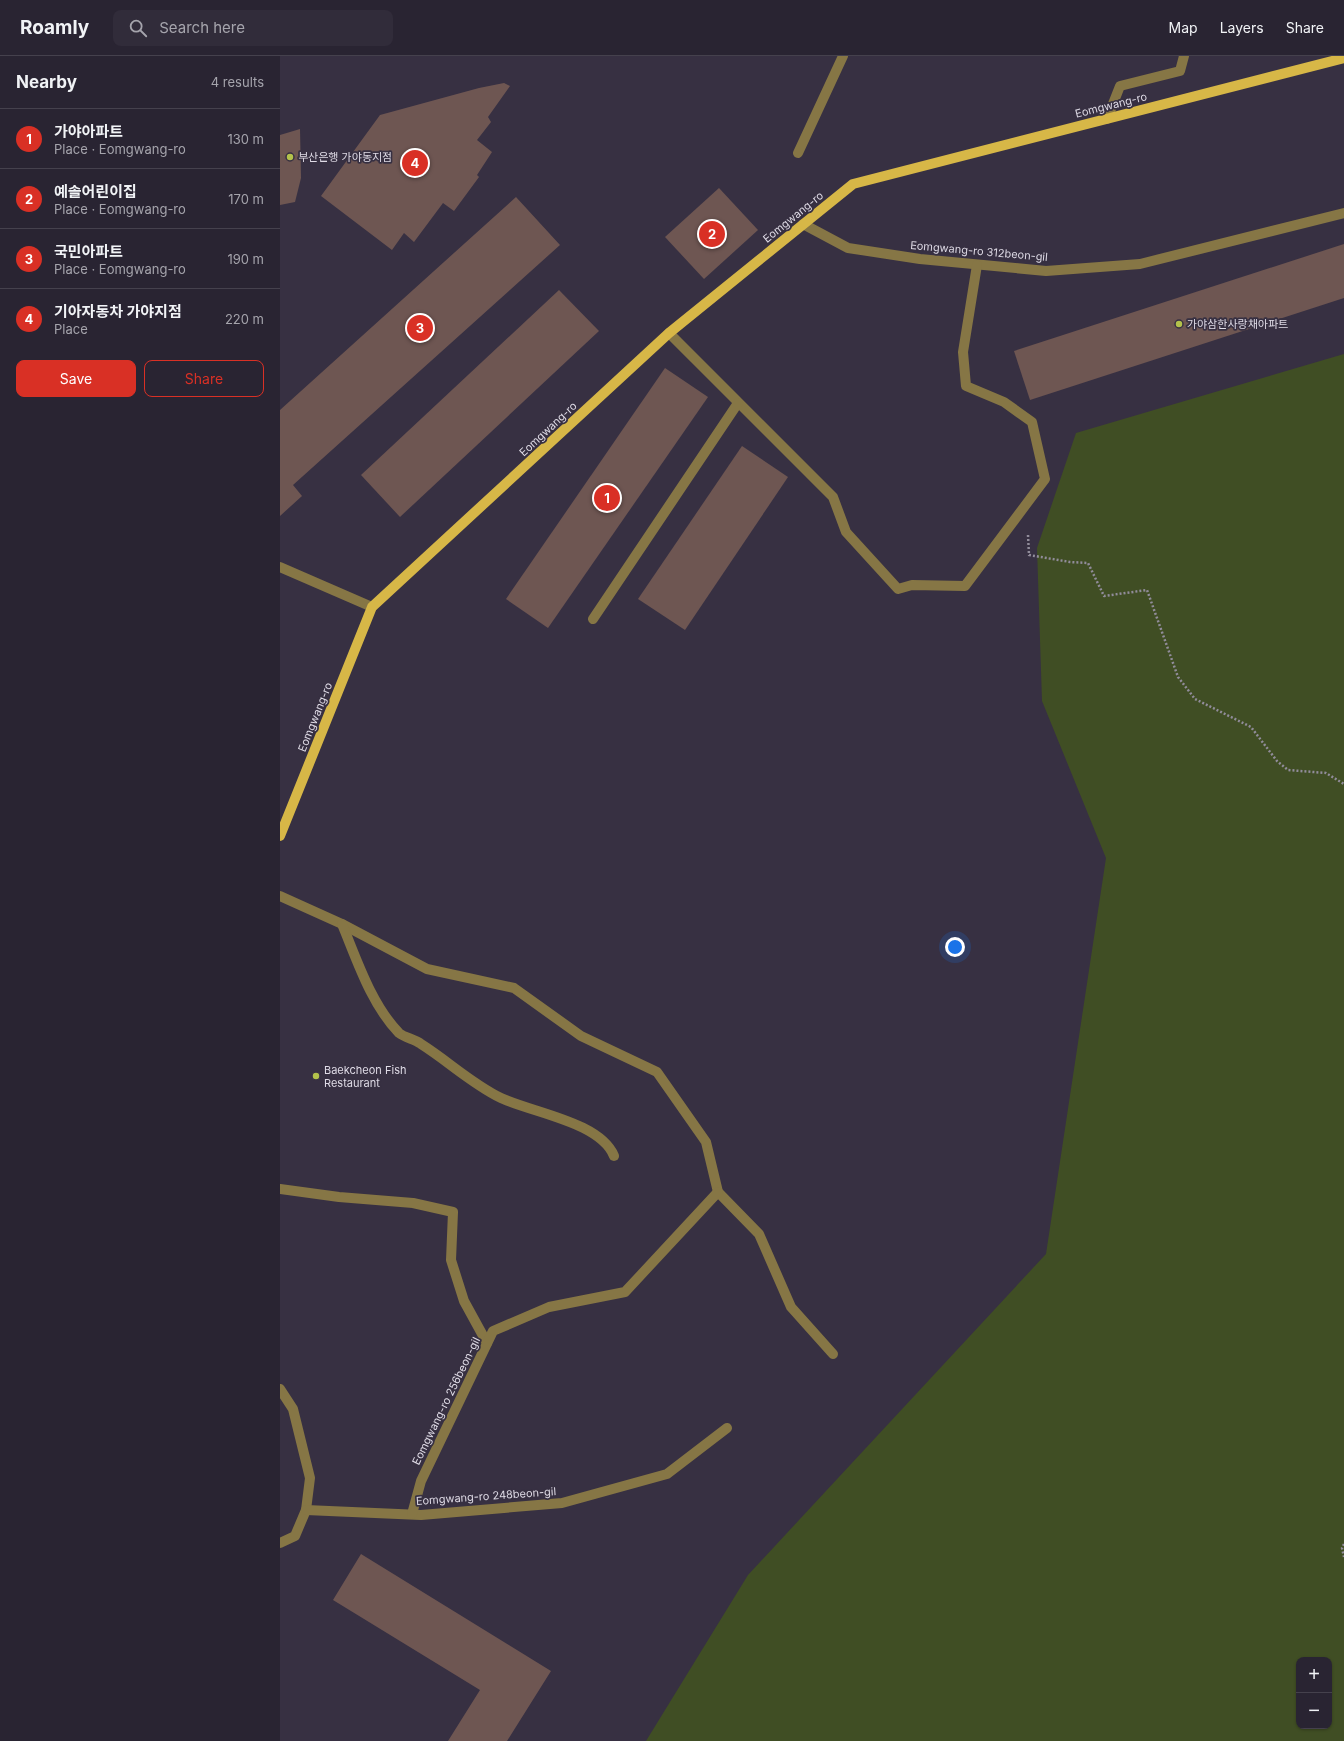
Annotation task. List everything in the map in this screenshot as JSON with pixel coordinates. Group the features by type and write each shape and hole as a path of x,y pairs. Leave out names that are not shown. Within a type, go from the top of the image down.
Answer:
{"main road":[{"name":"Eomgwang-ro","path":"280,836 372,607 669,333 853,184 1344,58"}],"street":[{"path":"798,153 843,56"},
{"path":"1107,119 1120,86 1180,71 1184,56"},
{"name":"Eomgwang-ro 312beon-gil","path":"803,224 848,248 920,259 1046,271 1140,264 1344,213"},
{"path":"669,333 833,496 846,532 898,589 912,585 965,586 1045,479 1032,422 1004,402 966,386 963,352 977,265"},
{"path":"593,619 738,403"},
{"path":"280,567 372,607"},
{"path":"280,896 342,924 427,969 514,988 581,1036 657,1072 706,1142 718,1192 759,1234 791,1307 833,1354"},
{"path":"342,924 374,999 400,1034 419,1042 472,1081 500,1098 585,1127 610,1147 614,1156"},
{"path":"280,1189 339,1197 413,1202 453,1212 452,1260 464,1301 487,1342"},
{"name":"Eomgwang-ro 256beon-gil","path":"412,1514 421,1481 493,1331 549,1307 625,1292 718,1192"},
{"path":"280,1388 293,1409 310,1478 306,1510 295,1536 280,1543"},
{"name":"Eomgwang-ro 248beon-gil","path":"306,1510 412,1514 562,1503 667,1474 727,1428"}],"path":[{"path":"1026,503 1029,555 1070,562 1088,563 1104,596 1147,590 1178,678 1194,699 1251,727 1277,761 1288,770 1326,773 1344,784"},
{"path":"1344,1544 1342,1548 1344,1557"}],"green space":[{"path":"1344,354 1344,1741 646,1741 748,1575 1046,1254 1106,858 1042,701 1037,548 1076,433"}],"building":[{"path":"504,83 510,86 488,117 491,122 477,140 492,152 477,175 479,177 454,211 443,203 414,242 404,233 392,250 321,196 380,115 479,88"},
{"name":"부산은행 가야동지점","path":"300,129 301,178 295,202 280,205 280,135"},
{"path":"719,188 758,230 704,279 665,237"},
{"path":"516,197 560,245 293,485 302,496 280,516 280,410"},
{"name":"가야삼한사랑채아파트","path":"1344,244 1344,298 1030,400 1014,351"},
{"path":"559,290 599,331 400,517 361,475"},
{"path":"665,368 708,397 548,628 506,599"},
{"path":"742,446 788,477 685,630 638,599"},
{"path":"361,1554 551,1671 507,1741 448,1741 480,1690 333,1600"}],"place":[{"name":"부산은행 가야동지점","path":"290,157"},
{"name":"기아자동차 가야지점","path":"415,163"},
{"name":"예솔어린이집","path":"712,234"},
{"name":"가야삼한사랑채아파트","path":"1179,324"},
{"name":"국민아파트","path":"420,328"},
{"name":"가야아파트","path":"607,498"},
{"name":"Baekcheon Fish Restaurant","path":"316,1076"}]}
